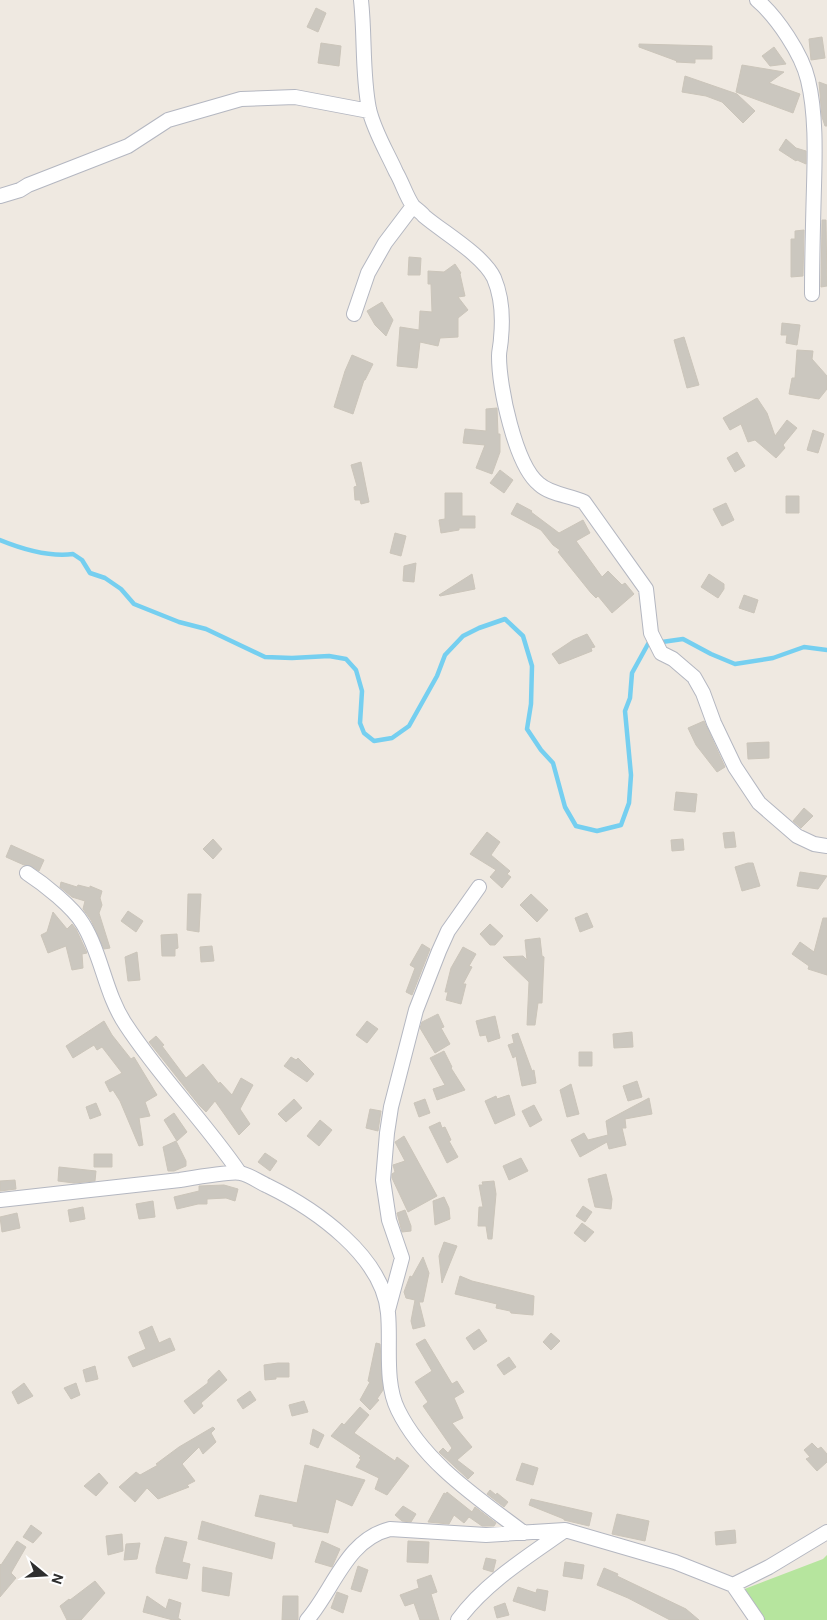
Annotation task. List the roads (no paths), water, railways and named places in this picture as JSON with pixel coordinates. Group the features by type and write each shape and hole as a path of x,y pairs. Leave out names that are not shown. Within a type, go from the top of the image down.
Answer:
{"street":[{"path":"361,0 369,111 378,135 413,206 440,230 481,261 493,277 500,296 502,324 499,354 500,377 505,406 516,444 530,473 539,485 584,502 646,589 651,633 661,653 673,659 694,677 703,693 734,767 758,802 797,836 814,844 827,846"},
{"path":"757,0 773,16 786,34 804,67 808,79 815,147 812,294"},
{"path":"0,196 20,190 28,185 128,146 168,120 241,99 295,97 369,111"},
{"path":"354,314 368,273 385,242 413,206"},
{"path":"27,873 54,893 82,922 93,944 112,998 124,1023 239,1172 283,1193 328,1223 344,1236 372,1271 384,1293 388,1311 391,1386 393,1400 399,1412 421,1444 449,1475 524,1533"},
{"path":"388,1311 402,1258 389,1220 383,1180 391,1107 410,1029 432,968 448,932 479,887"},
{"path":"0,1200 239,1172"},
{"path":"307,1620 342,1567 362,1543 376,1532 390,1529 486,1535 565,1530 674,1562 733,1585 757,1620"},
{"path":"458,1620 496,1581 565,1530"},
{"path":"733,1585 769,1567 827,1532"}],"waterway":[{"path":"0,540 36,552 73,554 82,560 90,573 105,578 121,589 134,604 179,622 206,629 265,657 329,656 346,659 356,670 362,691 360,723 364,733 374,741 392,738 409,726 437,676 445,655 463,636 505,619 523,636 532,666 531,704 527,729 541,750 553,763 565,807 576,826 597,831 621,825 629,803 631,775 625,711 630,698 632,673 648,644 683,639 735,664 773,658 804,647 827,650"}]}
